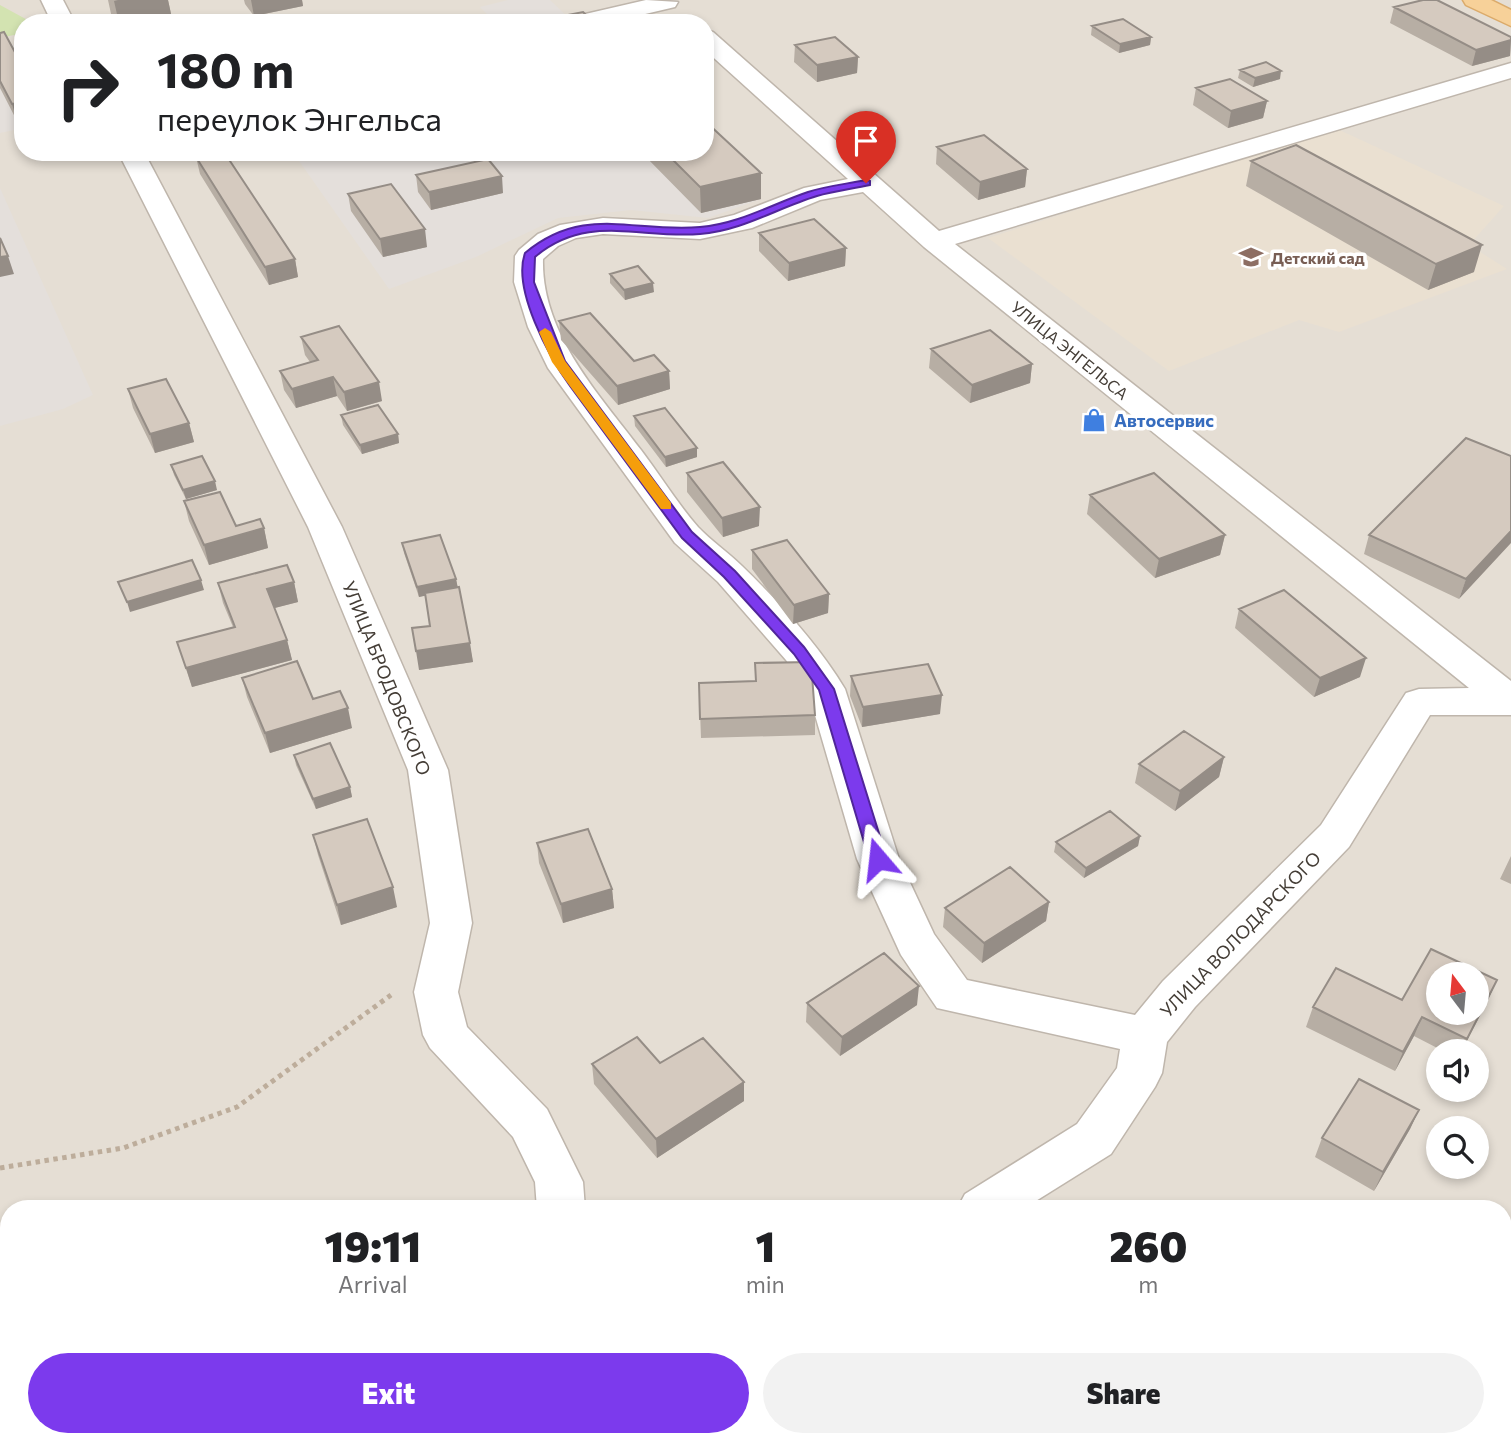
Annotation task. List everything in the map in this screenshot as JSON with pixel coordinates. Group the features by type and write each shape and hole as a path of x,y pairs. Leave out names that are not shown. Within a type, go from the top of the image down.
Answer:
{"main road":[{"path":"1474,0 1511,19"}],"street":[{"path":"626,14 671,6"},
{"name":"УЛИЦА ЭНГЕЛЬСА","path":"714,45 934,241 1509,699"},
{"path":"934,241 1511,70"},
{"name":"УЛИЦА БРОДОВСКОГО","path":"136,161 325,527 428,770 451,923 436,992 446,1035 530,1124 559,1182 560,1200"},
{"path":"866,183 813,194 742,222 700,231 603,226 570,231 548,240 529,256 528,282 543,327 567,373 687,535 730,574 799,650 826,689 878,859 916,943 953,995 1144,1035 1139,1073 1094,1139 996,1200"},
{"name":"УЛИЦА ВОЛОДАРСКОГО","path":"1144,1035 1180,994 1335,836 1419,702 1509,699"}],"path":[{"path":"0,1168 123,1148 237,1107 389,998 398,987"}],"shaded area":[{"path":"0,0 1511,0 1511,1200 0,1200"},
{"path":"508,0 550,0 565,14 487,14 480,7"},
{"path":"14,45 14,130 0,133 0,47"},
{"name":"Детский сад","path":"1335,128 1504,206 1469,245 1507,269 1339,332 1299,320 1169,371 988,238"},
{"path":"714,155 761,199 708,218 631,210 558,218 476,257 389,289 299,161 714,161"},
{"path":"0,188 93,395 63,409 0,426"}],"green space":[{"path":"0,5 16,14 14,14 14,35 0,38"}],"building":[{"path":"1423,0 1437,0 1511,37 1511,40 1476,50 1394,7"},
{"path":"1123,19 1151,37 1120,44 1092,26"},
{"path":"4,32 14,50 14,104 0,81 0,33"},
{"path":"835,37 858,57 817,65 795,45"},
{"path":"1266,62 1281,71 1255,78 1240,70"},
{"path":"1230,79 1267,101 1231,111 1196,88"},
{"path":"714,129 761,173 700,187 674,161 714,161"},
{"path":"984,135 1027,169 980,182 937,147"},
{"path":"1296,145 1482,245 1436,264 1251,161"},
{"path":"199,161 230,161 295,259 265,267"},
{"path":"490,161 502,176 429,192 416,175"},
{"path":"391,184 425,229 380,239 348,194"},
{"path":"814,219 846,248 789,263 759,233"},
{"path":"0,238 8,256 0,257"},
{"path":"638,266 653,283 624,290 610,274"},
{"path":"590,313 634,361 654,355 669,371 617,386 559,321"},
{"path":"339,326 379,382 344,392 333,377 292,389 280,371 318,360 301,337"},
{"path":"990,330 1032,364 972,385 931,349"},
{"path":"166,379 189,423 150,434 128,389"},
{"path":"378,405 398,434 360,445 341,415"},
{"path":"665,408 697,448 665,457 634,416"},
{"path":"1466,438 1511,456 1511,531 1466,579 1369,535"},
{"path":"202,456 215,481 183,490 171,465"},
{"path":"723,462 760,507 722,518 687,473"},
{"path":"1154,473 1225,535 1159,559 1090,495"},
{"path":"220,492 236,526 260,519 264,528 204,545 184,501"},
{"path":"440,535 456,579 417,587 402,543"},
{"path":"787,540 829,594 794,605 752,550"},
{"path":"192,560 201,580 127,602 118,582"},
{"path":"287,565 294,582 267,589 287,640 186,668 177,642 235,627 218,583"},
{"path":"459,587 470,643 416,651 412,628 430,626 425,593"},
{"path":"1284,590 1366,658 1320,678 1239,609"},
{"path":"297,661 313,699 340,691 348,708 265,733 242,678"},
{"path":"811,662 815,715 700,719 699,683 756,681 755,663"},
{"path":"928,664 942,695 863,707 851,676"},
{"path":"1184,731 1224,757 1180,791 1139,764"},
{"path":"330,743 350,787 313,799 294,755"},
{"path":"1110,811 1140,836 1086,868 1056,842"},
{"path":"367,819 393,887 337,905 313,835"},
{"path":"588,829 612,889 561,904 537,843"},
{"path":"1010,867 1049,902 984,943 945,908"},
{"path":"1431,949 1459,962 1426,962 1426,1019 1422,1017 1403,1052 1313,1007 1336,968 1402,1000"},
{"path":"884,953 919,986 842,1037 807,1003"},
{"path":"1489,976 1497,980 1489,996"},
{"path":"1440,1026 1474,1026 1467,1039"},
{"path":"637,1037 660,1063 703,1038 744,1082 656,1139 592,1064"},
{"path":"1359,1079 1419,1110 1383,1172 1322,1138"}],"slow traffic":[{"path":"545,332 559,362 666,506"}],"place":[{"name":"Детский сад","path":"1251,257"},
{"name":"Автосервис","path":"1094,420"}],"route":[{"path":"866,183 813,194 742,222 700,231 603,226 570,231 548,240 529,256 528,282 543,327 559,362 687,535 730,574 799,650 826,689 878,859"}]}
